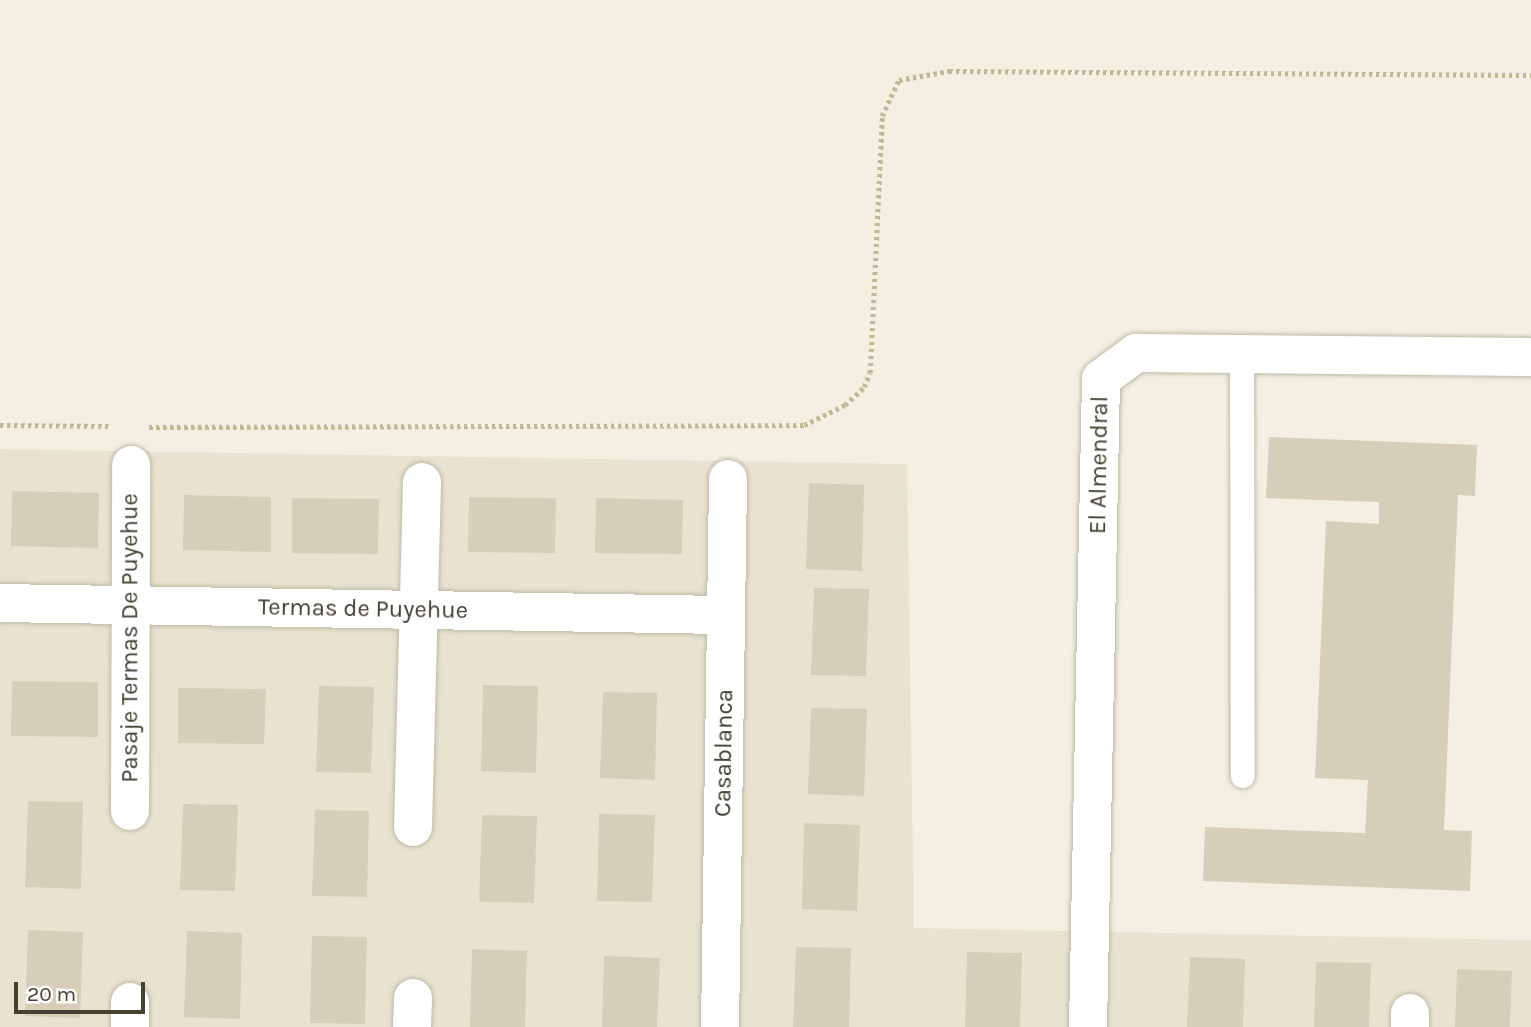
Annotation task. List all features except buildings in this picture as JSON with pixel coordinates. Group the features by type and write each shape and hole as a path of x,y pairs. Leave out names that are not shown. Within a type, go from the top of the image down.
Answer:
{"street":[{"name":"El Almendral","path":"1088,1027 1101,379 1136,352 1531,357"},
{"name":"Pasaje Termas De Puyehue","path":"130,811 131,465"},
{"name":"Casablanca","path":"720,1027 728,479"},
{"path":"413,827 422,481"},
{"name":"Termas de Puyehue","path":"0,603 726,615"}],"lane":[{"path":"1242,354 1243,776"}],"path":[{"path":"136,427 804,425 845,405 864,387 870,373 883,116 900,80 949,71 1531,75"},
{"path":"0,425 123,427"}],"shaded area":[{"path":"0,449 907,464 914,928 1531,940 1531,1027 0,1027"}]}
